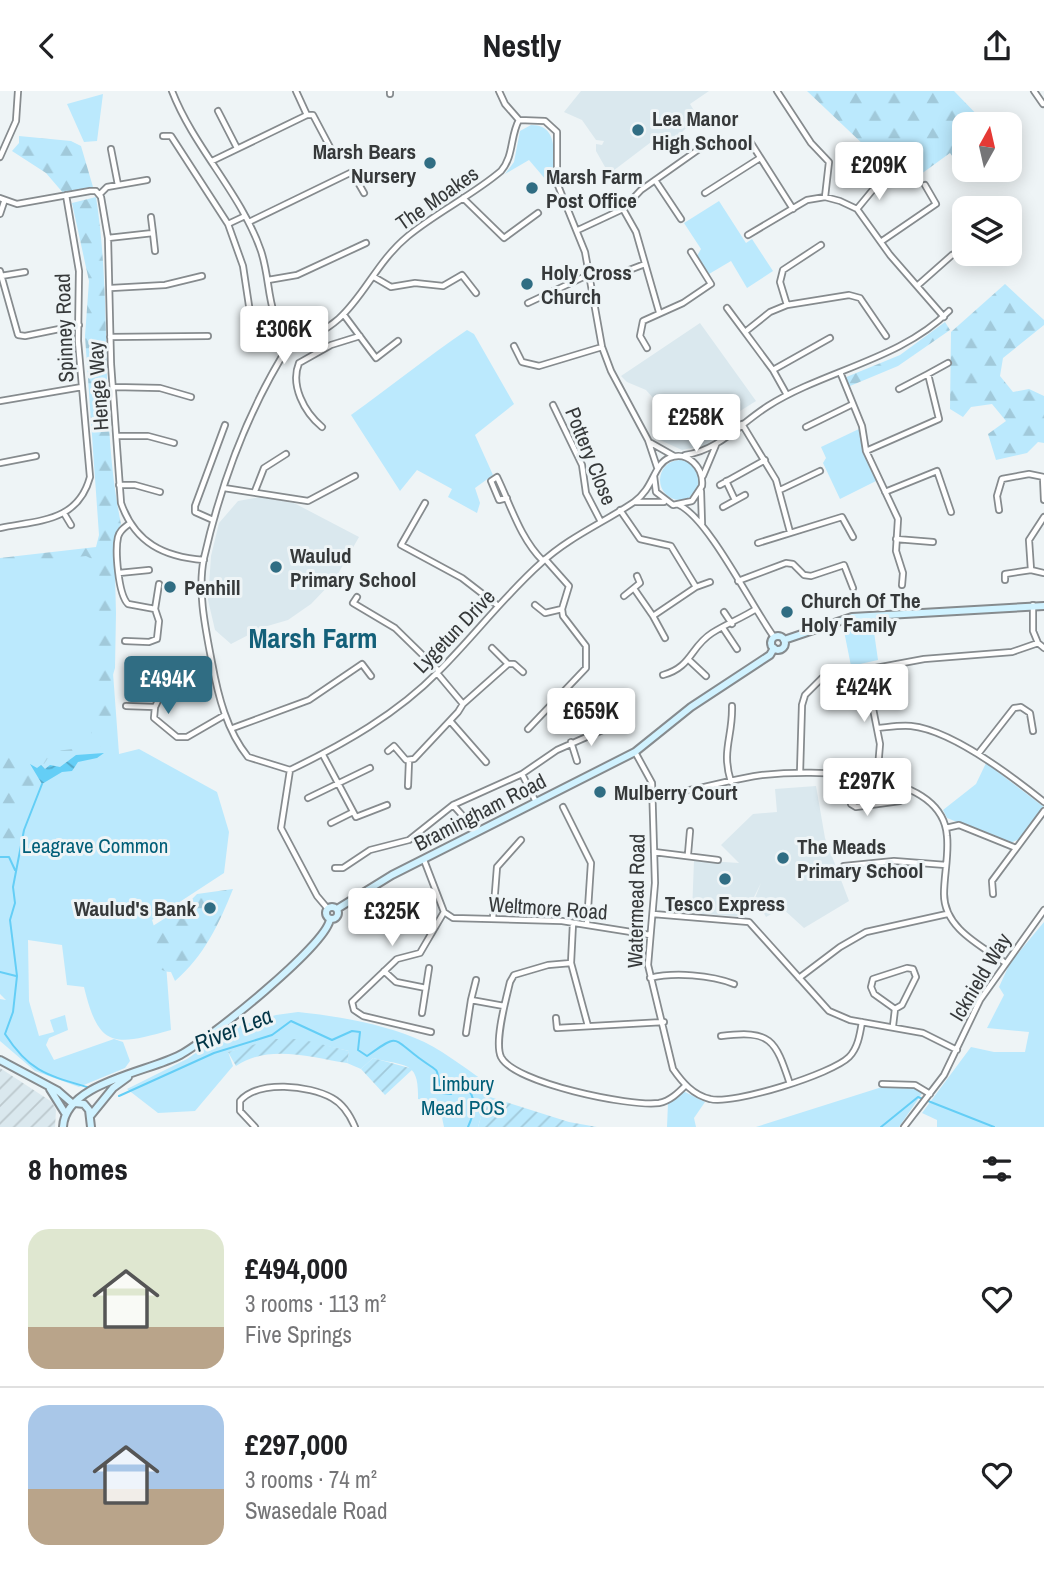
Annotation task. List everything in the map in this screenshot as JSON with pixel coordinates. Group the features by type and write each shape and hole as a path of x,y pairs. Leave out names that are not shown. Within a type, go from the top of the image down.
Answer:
{"street":[{"path":"0,157 16,121 18,91"},
{"path":"172,91 189,127 249,222 268,279 274,322 291,342 269,376 213,520 204,560 205,625 225,715 248,757 290,770 281,828 317,896 328,909 327,915 330,919"},
{"path":"296,91 307,115"},
{"path":"499,91 505,104 519,120 545,121 557,132 557,183 578,230 590,274 602,347 611,371 648,440 657,468 678,456 705,451 716,445 742,424 787,395 895,349 949,311"},
{"path":"776,91 829,162 825,197"},
{"path":"1034,91 1043,104"},
{"path":"218,111 237,148"},
{"path":"212,161 307,115 313,115 331,149"},
{"name":"The Moakes","path":"291,342 320,333 344,315 396,247 420,227 505,168 519,120"},
{"path":"163,136 171,137 228,224 243,266 251,319"},
{"path":"751,143 793,209"},
{"path":"578,230 623,209 655,180 702,147"},
{"path":"111,149 118,185"},
{"path":"705,193 760,158"},
{"path":"249,222 352,171 364,193"},
{"path":"0,214 2,200 17,204 90,191 100,194 107,187 147,180"},
{"path":"655,180 681,219"},
{"path":"858,209 876,186 886,180"},
{"path":"882,241 936,204 925,185"},
{"name":"Henge Way","path":"100,194 108,239 110,337 119,485 121,503 129,524"},
{"name":"Spinney Road","path":"65,515 86,492 90,477 82,387 79,271 66,195"},
{"path":"748,235 807,200 825,197 858,209 944,317"},
{"path":"463,198 504,237 538,213"},
{"path":"623,209 636,232 659,312"},
{"path":"151,216 155,251"},
{"path":"228,224 245,216"},
{"path":"108,239 153,233"},
{"path":"268,279 297,275 366,243"},
{"path":"787,305 780,282 783,270 821,244"},
{"path":"647,348 639,336 640,326 648,316 683,303 711,284 691,252"},
{"path":"917,286 952,255"},
{"path":"616,275 645,264"},
{"path":"25,272 1,273 18,335 25,336 79,325"},
{"path":"528,303 590,274"},
{"path":"374,277 391,287 415,283 445,285 462,275 476,293"},
{"path":"111,288 165,285 202,276"},
{"path":"427,292 428,284"},
{"path":"746,332 770,312 787,305 855,296 864,303 886,337"},
{"path":"727,308 787,395"},
{"path":"344,315 376,358 398,341"},
{"path":"110,337 208,336"},
{"path":"322,427 298,392 294,375 299,363 331,345 360,336"},
{"path":"772,370 831,338"},
{"path":"514,346 522,362 539,366 602,347"},
{"path":"899,389 948,363"},
{"path":"840,372 862,426 866,451 898,519 896,539 902,585"},
{"path":"866,451 939,419 928,374"},
{"path":"0,401 82,387"},
{"path":"114,387 160,388 191,397"},
{"path":"806,427 853,404"},
{"name":"Pottery Close","path":"553,405 582,465 586,493 600,520"},
{"path":"742,424 766,460 780,490 790,532"},
{"path":"213,520 201,517 195,512 195,506 225,425"},
{"path":"118,436 148,436 174,443"},
{"path":"648,440 662,452 695,463 702,476"},
{"path":"704,528 702,476 716,445"},
{"path":"255,491 264,468 286,454"},
{"path":"0,463 36,456"},
{"path":"720,485 766,460"},
{"path":"885,492 944,467"},
{"name":"Lygetun Drive","path":"290,770 323,755 380,720 438,672 497,605 544,560 573,537 633,503 646,492 657,468"},
{"path":"780,490 820,471"},
{"path":"937,471 951,512"},
{"path":"1001,507 998,491 1001,477 1028,474 1044,477 1044,500"},
{"path":"224,488 238,492 255,491 308,502 355,476"},
{"path":"654,476 656,492 668,503"},
{"path":"507,498 499,500 491,481 497,477 507,498 525,541 569,586 562,609 563,616 586,646 586,668 528,729"},
{"path":"726,481 735,501"},
{"path":"119,485 147,487 160,492"},
{"path":"678,505 692,501 701,490"},
{"path":"723,507 745,495"},
{"name":"Lygetun Drive","path":"633,503 652,500 678,505"},
{"path":"425,503 401,545 462,578 497,605"},
{"path":"678,505 690,511 704,528 774,638"},
{"path":"620,510 640,539 667,544 674,550 696,587"},
{"path":"0,528 65,515 71,525"},
{"path":"758,543 842,517 853,537"},
{"path":"1031,570 1029,540 1044,517"},
{"path":"155,609 128,604 120,590 119,532 129,524 157,550 181,558 204,560"},
{"path":"896,539 933,542"},
{"path":"738,581 786,563 793,564 804,575 811,576 844,565 853,588"},
{"path":"1003,568 1005,577 1031,570 1044,573"},
{"path":"119,573 149,570"},
{"path":"624,596 635,590 640,583 636,576"},
{"path":"653,616 696,587 710,582"},
{"path":"125,641 149,642 157,639 159,621 155,609 159,584"},
{"path":"635,590 665,638"},
{"path":"357,597 354,603 395,628 438,672 463,704"},
{"path":"536,605 545,613 562,609"},
{"path":"1033,605 1033,631 1038,643 1044,648"},
{"path":"784,640 852,617 1044,606"},
{"path":"663,675 675,672 690,661 706,638 756,609"},
{"path":"724,612 732,624"},
{"path":"723,628 737,649"},
{"path":"779,636 784,640 782,648 774,648 771,643 779,636"},
{"path":"800,773 802,705 805,695 822,678 865,668 1012,652 1038,643"},
{"path":"492,648 508,664"},
{"name":"Bramingham Road","path":"337,909 392,875 635,751 691,707 770,655 774,648"},
{"path":"690,661 706,676"},
{"path":"233,728 309,699 362,664 371,676"},
{"path":"408,786 409,761 451,722 463,704 508,664 514,664 523,672"},
{"path":"865,668 878,728 881,759 877,780"},
{"path":"162,692 155,707 154,719 177,737 187,737 225,715"},
{"path":"335,868 343,868 370,850 409,840 453,805 522,774 571,743 607,728 617,715 621,692"},
{"path":"126,706 155,707"},
{"path":"731,782 724,761 733,724 732,706"},
{"path":"978,754 1014,708 1021,707 1030,713 1033,731"},
{"path":"451,722 486,762"},
{"path":"878,728 920,727 978,754 1042,800 1044,792"},
{"path":"571,743 578,761"},
{"path":"388,751 394,746 409,761"},
{"name":"Watermead Road","path":"635,751 648,771 652,795 654,852 650,978 664,1022 673,1069 685,1085"},
{"path":"323,755 356,817 387,805"},
{"path":"308,798 370,768"},
{"path":"652,795 702,790 761,776 800,773 877,780 907,787 931,802 946,828 944,896 947,913 956,927 1004,962"},
{"path":"522,774 537,803"},
{"path":"846,776 851,804 856,807 900,801 907,787"},
{"path":"453,805 462,815"},
{"path":"563,807 591,863 587,924"},
{"path":"993,894 992,881 1044,811"},
{"path":"331,823 353,812"},
{"path":"946,828 959,825 1016,848"},
{"path":"688,854 690,831"},
{"path":"493,918 497,867 521,840"},
{"path":"654,852 688,854 698,859 718,860"},
{"path":"424,860 444,912 420,953 399,958 352,998 354,1010 370,1018 431,1032"},
{"path":"844,866 894,861 946,865"},
{"path":"63,1127 65,1113 87,1092 183,1053 221,1026 324,934 330,919 337,916 337,909 328,909"},
{"name":"Icknield Way","path":"904,1127 922,1105 957,1050 979,1000 1044,910"},
{"name":"Weltmore Road","path":"444,912 453,918 587,924 650,935"},
{"path":"799,978 840,947 866,932 947,913"},
{"path":"653,914 749,922 821,1005 841,1016 862,1022 923,1033 957,1050"},
{"path":"573,923 571,964 588,1026"},
{"path":"571,964 548,965 514,975 505,1006 500,1055 506,1064 521,1073 569,1090 641,1103 662,1102 685,1085 700,1096 715,1100 790,1084 846,1060 858,1044 862,1022"},
{"path":"422,1013 429,968"},
{"path":"907,968 913,969 916,977 902,1005 895,1009 874,994 871,987 873,979 907,968"},
{"path":"384,971 396,982 426,988"},
{"path":"650,978 673,976 722,979 734,984"},
{"path":"466,1033 476,980"},
{"path":"471,1000 505,1006"},
{"path":"893,1026 895,1009"},
{"path":"556,1018 557,1028 664,1022"},
{"path":"721,1036 747,1033 766,1037 779,1051 790,1084"},
{"path":"0,1059 74,1104 87,1106 92,1126"},
{"path":"91,1115 113,1088 133,1074"},
{"path":"882,1084 915,1085 928,1096"},
{"path":"255,1127 240,1111 240,1101 246,1094 270,1086 321,1093 334,1099 348,1112 355,1127"},
{"path":"49,1088 65,1113"}],"shaded area":[{"name":"Lea Manor High School","path":"581,91 709,91 690,104 698,117 682,132 670,140 663,133 609,174 596,151 596,144 602,145 604,141 596,140 582,120 564,112"},
{"path":"700,323 756,401 737,413 707,445 682,450 658,439 657,434 665,430 663,409 646,390 627,382 621,376"},
{"name":"Waulud Primary School","path":"261,497 294,503 359,537 335,579 311,604 288,620 264,627 231,644 215,630 208,600 211,556 219,523 238,501"},
{"name":"The Meads Primary School","path":"816,786 825,838 849,901 804,928 782,908 766,917 755,898 761,883 744,917 692,913 694,860 739,863 721,845 753,814 777,812 775,789"},
{"path":"0,1068 52,1102 56,1110 55,1127 0,1127"}],"green space":[{"path":"807,91 954,91 974,112 952,112 952,156 950,153 906,185"},
{"path":"103,94 97,141 84,142 67,104"},
{"path":"531,125 541,127 552,139 552,187 529,160 505,174 514,162 520,131"},
{"path":"19,136 71,141 81,146 93,187 64,194 46,173 12,151 19,143"},
{"path":"96,197 104,278 110,443 121,524 114,537 116,613 115,668 110,685 112,739 91,738 98,656 99,569 94,560 86,556 0,565 0,558 96,547 99,535 85,336 89,281 72,203"},
{"path":"719,201 746,243 752,239 773,271 747,288 731,261 709,274 697,256 701,249 684,223"},
{"path":"1005,284 1044,320 1044,325 1003,358 1000,376 1013,392 1029,389 1044,396 1044,443 1038,442 1027,453 996,460 988,434 1006,421 992,404 971,407 963,417 950,409 951,332"},
{"path":"945,322 950,330 898,366 850,386 844,378 900,355"},
{"path":"467,330 474,334 514,404 475,435 493,475 475,488 480,503 477,513 448,497 452,489 417,470 400,491 351,415"},
{"path":"859,429 864,455 876,481 840,499 823,463 826,458 821,447"},
{"path":"680,460 694,466 700,480 694,494 680,500 666,494 660,480 666,466"},
{"name":"Leagrave Common","path":"104,551 119,754 139,749 217,792 229,832 224,873 152,920 166,964 171,1030 135,1039 112,1038 103,1032 96,1022 84,987 67,985 62,945 28,940 29,1001 39,1036 54,1032 50,1020 65,1015 68,1030 49,1038 46,1045 54,1060 114,1039 123,1042 130,1061 125,1068 79,1087 35,1071 0,1041 0,999 6,1000 0,994 0,562"},
{"path":"873,625 878,660 851,666 844,631"},
{"path":"101,746 88,755 75,751 55,763 48,758 44,764 40,761 36,767 29,758 26,761 34,786 20,827 15,861 12,854 0,851 0,757"},
{"path":"986,763 1044,807 1020,839 1010,843 947,818 943,810 976,784"},
{"path":"849,782 902,791 901,798 855,805"},
{"path":"233,889 210,939 175,981 171,972 152,963 146,944 148,929 186,905 197,894"},
{"path":"1044,922 1044,1127 937,1127 937,1120 922,1113 971,1047 994,1052 1025,1052 1029,1032 987,1028 1004,995 999,987 1010,963"},
{"name":"Limbury Mead POS","path":"298,1012 387,1028 442,1052 484,1081 487,1096 478,1127 444,1127 439,1103 418,1099 416,1077 408,1067 373,1058 361,1069 347,1063 349,1051 301,1042 276,1042 228,1052 233,1066 195,1111 158,1113 127,1089 187,1059 232,1028 276,1015"},
{"path":"274,1039 300,1039 349,1051 347,1063 276,1054 262,1055 236,1066 228,1052"},
{"path":"373,1058 413,1069 385,1095 361,1069"},
{"path":"882,1087 911,1087 923,1092 899,1127 756,1127"},
{"path":"683,1091 705,1102 694,1118 696,1127 667,1127 668,1103"},
{"path":"487,1096 569,1122 597,1127 478,1127"}],"water":[{"path":"104,753 97,758 78,762 72,771 62,772 42,784 30,764 37,768 41,765 45,769 50,765 60,767 76,755"}],"waterway":[{"name":"River Lea","path":"42,784 24,830 13,887 15,903 10,920 17,976 13,1012 5,1034 22,1056 40,1070 87,1087"},
{"path":"0,857 9,857 15,870"},
{"path":"0,972 16,976"},
{"name":"River Lea","path":"119,1096 214,1053 272,1035 291,1021 332,1040 352,1031 360,1032 358,1050 367,1056 390,1041 399,1043 435,1070 442,1093 451,1094 464,1083 474,1104 468,1127"},
{"name":"River Lea","path":"881,1127 918,1097 994,1127"}],"place":[{"name":"Lea Manor High School","path":"638,130"},
{"name":"Marsh Bears Nursery","path":"430,163"},
{"name":"Marsh Farm Post Office","path":"532,188"},
{"name":"Holy Cross Church","path":"527,284"},
{"name":"Waulud Primary School","path":"276,567"},
{"name":"Penhill","path":"170,587"},
{"name":"Church Of The Holy Family","path":"787,612"},
{"name":"Mulberry Court","path":"600,792"},
{"name":"The Meads Primary School","path":"783,858"},
{"name":"Tesco Express","path":"725,879"},
{"name":"Waulud's Bank","path":"210,908"}],"district":[{"name":"Marsh Farm","path":"313,638"}]}
